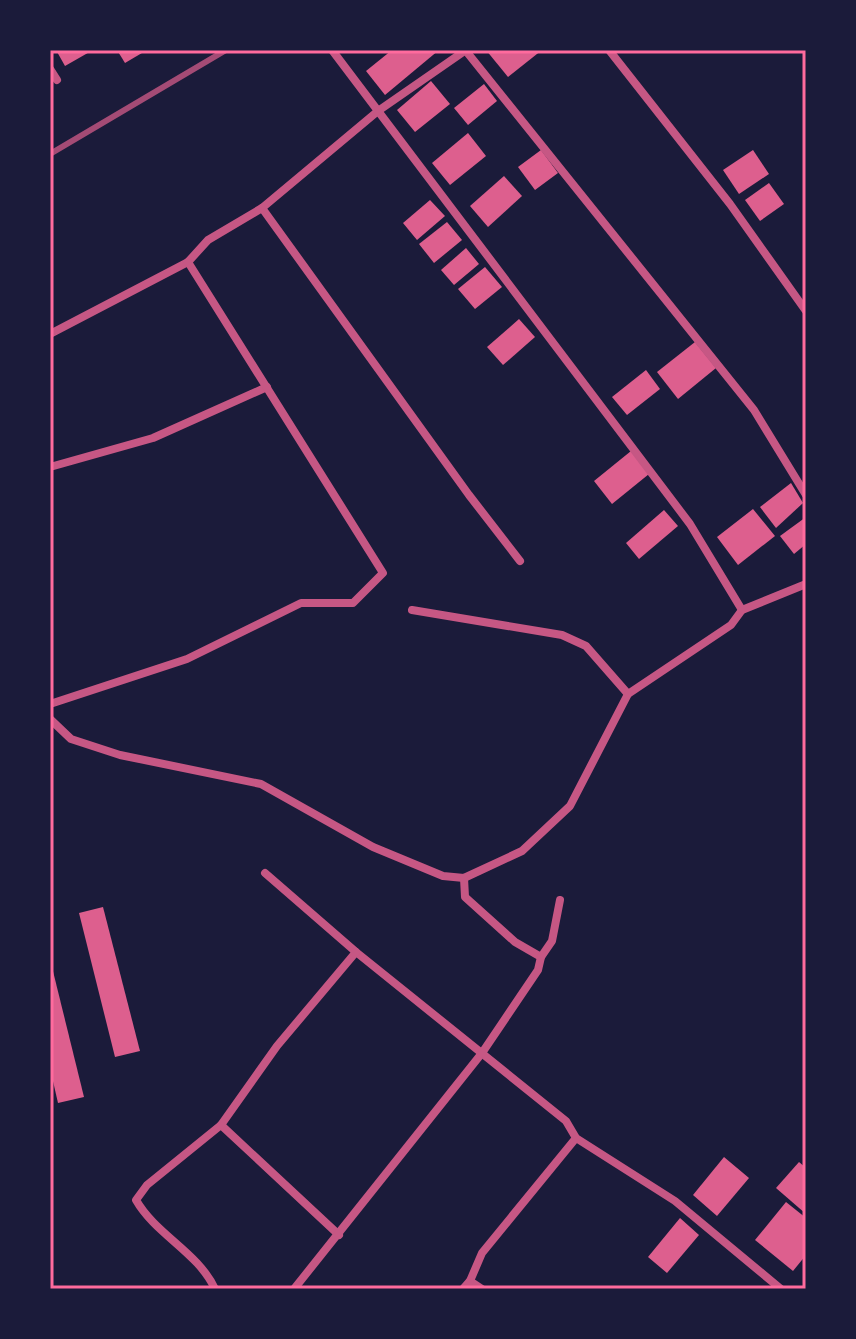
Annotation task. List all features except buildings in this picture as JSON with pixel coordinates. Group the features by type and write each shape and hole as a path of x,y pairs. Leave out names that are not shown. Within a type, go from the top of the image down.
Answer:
{"street":[{"path":"332,50 690,524 742,610"},
{"path":"50,334 188,262 208,240 262,208 378,111 466,50 754,410 806,495"},
{"path":"609,50 730,204 806,311"},
{"path":"50,69 57,80"},
{"path":"262,208 520,561"},
{"path":"50,704 187,659 301,603 353,603 383,573 188,262"},
{"path":"50,467 153,438 267,387"},
{"path":"50,719 71,739 120,755 261,784 373,847 443,876 464,878 522,851 570,806 628,694 731,625 742,610 806,584"},
{"path":"412,610 562,635 586,646 628,694"},
{"path":"265,873 356,952 566,1121 576,1138 675,1201 781,1289"},
{"path":"464,878 465,897 515,942 541,957"},
{"path":"294,1289 482,1053 538,970 541,957 552,941 560,900"},
{"path":"215,1289 207,1272 145,1216 136,1200 147,1185 221,1125 277,1046 356,952"},
{"path":"221,1125 339,1235"},
{"path":"463,1289 470,1281 482,1253 576,1138"},
{"path":"470,1281 482,1289"}],"railway":[{"path":"50,154 226,50"}]}
